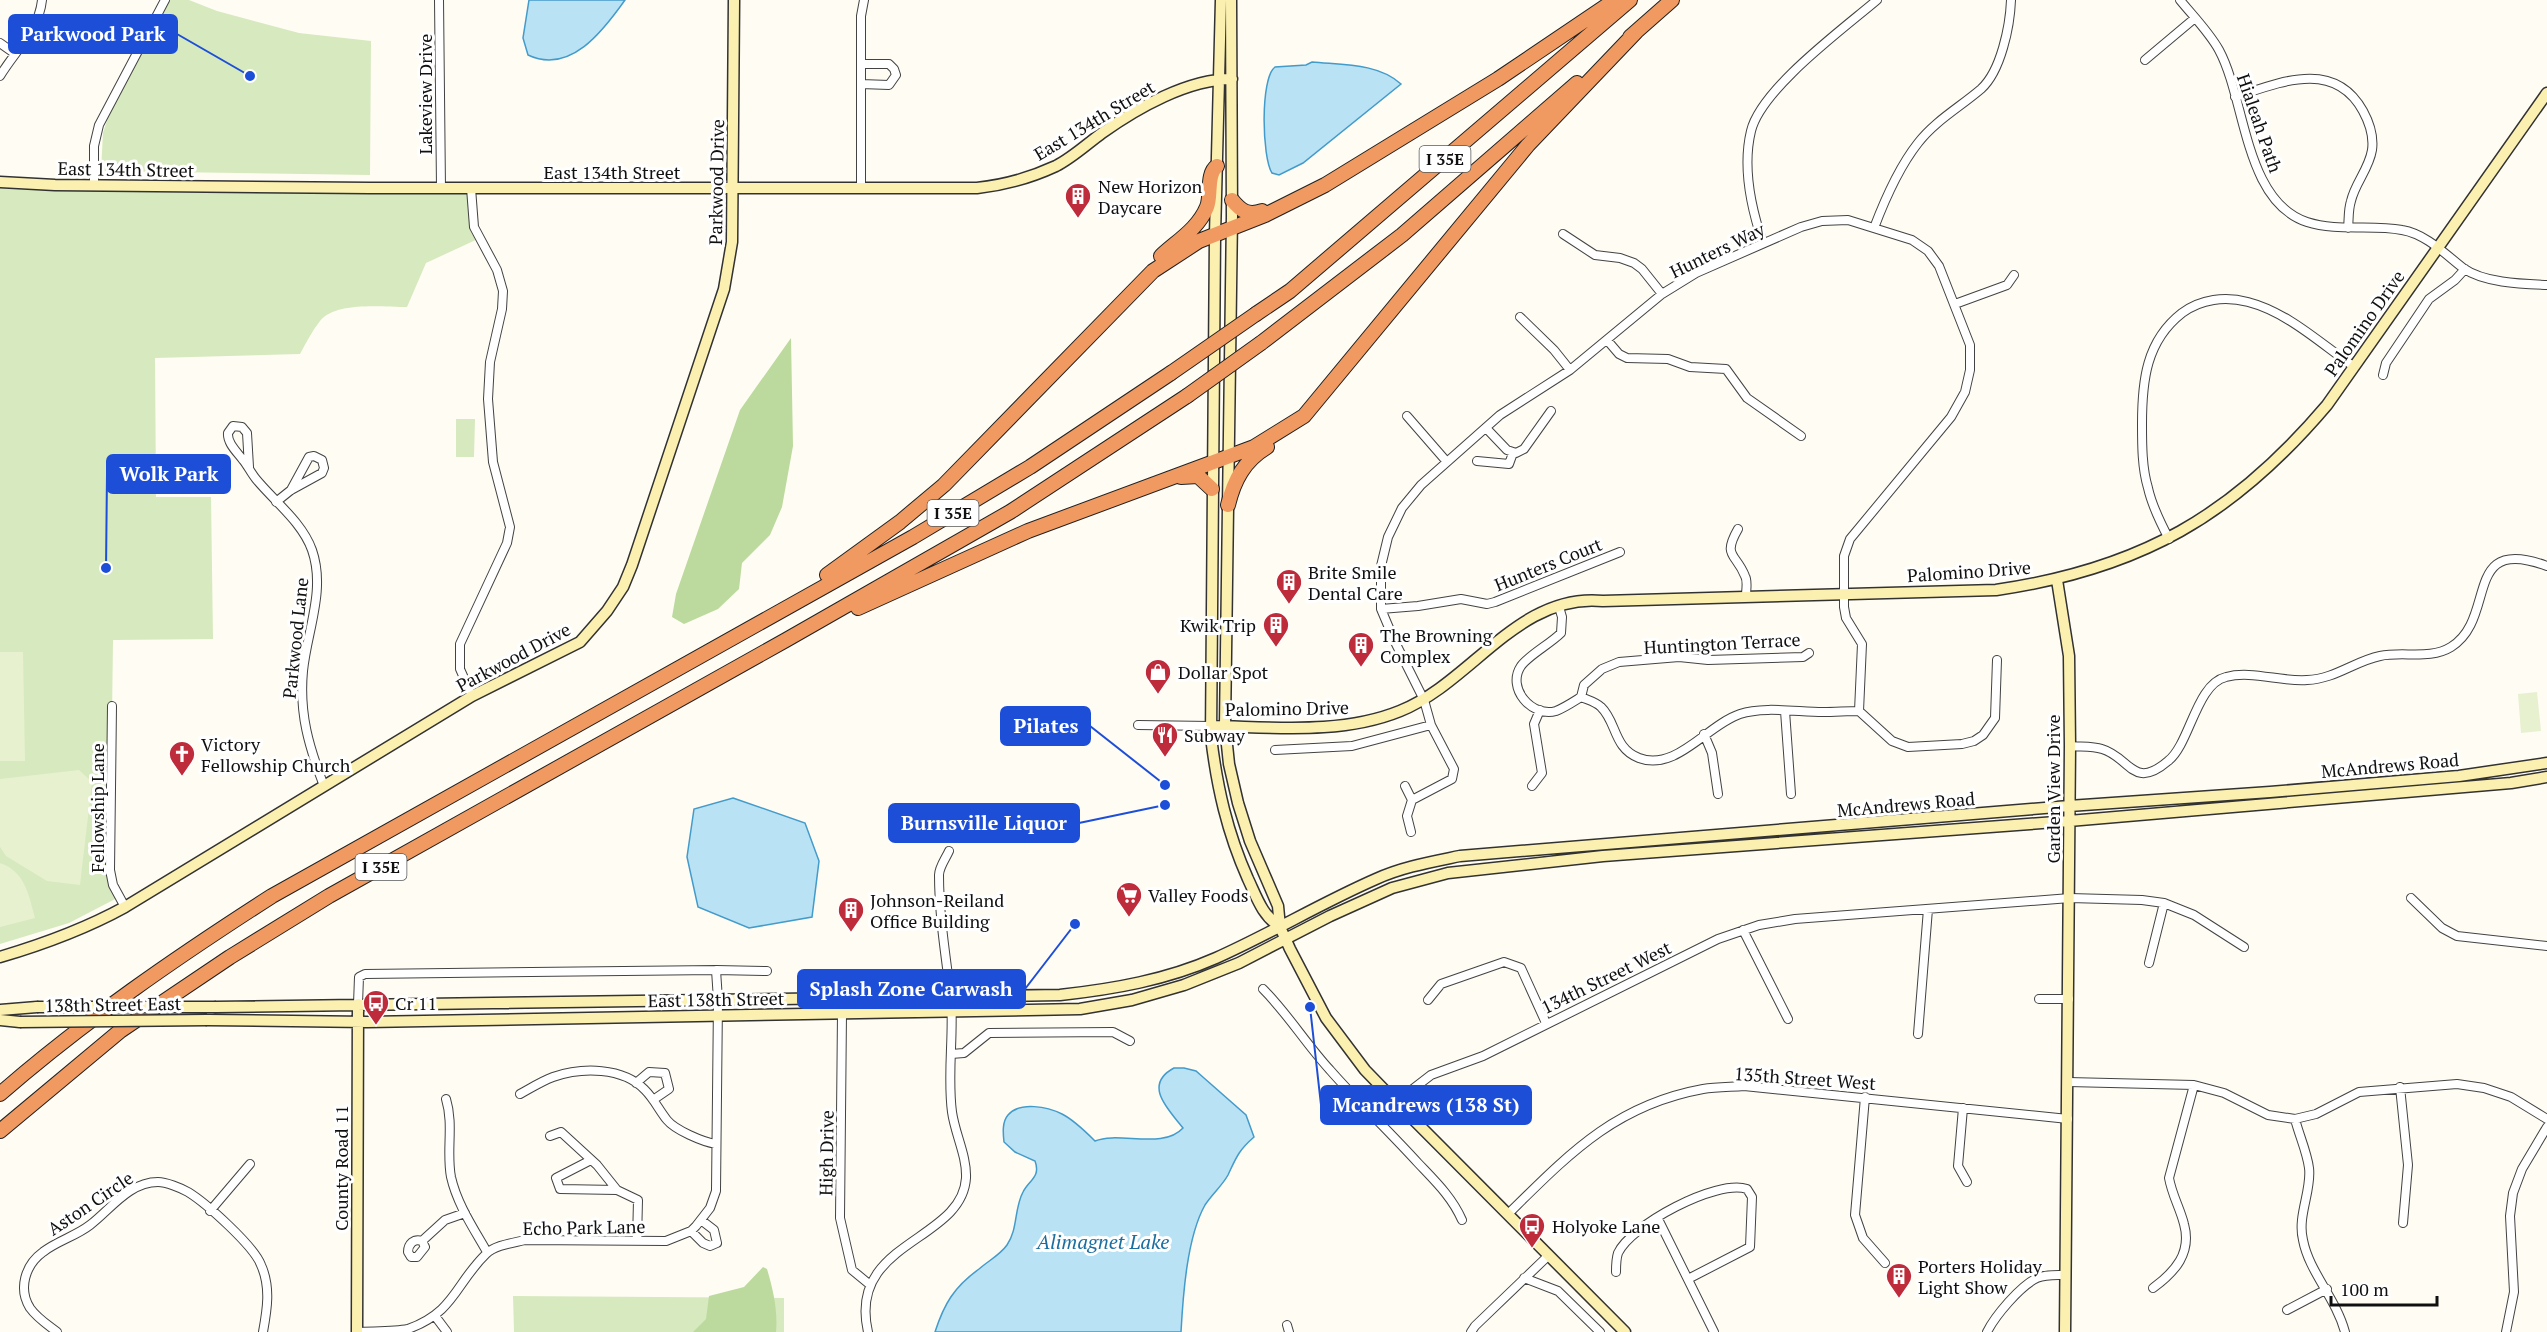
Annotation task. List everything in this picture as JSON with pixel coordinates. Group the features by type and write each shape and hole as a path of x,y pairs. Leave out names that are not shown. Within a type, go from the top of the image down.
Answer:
{"highway":[{"path":"728,640 841,566 900,522 944,485 1152,271 1199,241 1232,226 1265,215 1306,195 1498,79 1615,0"},
{"name":"I 35E","path":"0,1094 110,1005 184,952 272,896 913,537 1030,466 1171,373 1290,291 1630,0"},
{"name":"I 35E","path":"0,1131 120,1031 230,957 329,896 1010,512 1187,396 1261,343 1402,235 1672,0"},
{"path":"1228,505 1233,485 1246,464 1259,452 1292,430 1528,145 1636,32"},
{"path":"1152,271 1154,262 1192,229 1200,219 1209,201 1211,174 1217,166"},
{"path":"1232,200 1240,210 1251,214 1306,195"},
{"path":"786,640 1028,531 1254,447 1304,416"},
{"path":"1144,487 1191,475 1198,476 1212,489"}],"street":[{"path":"0,76 14,53 34,28 42,0"},
{"path":"94,186 94,146 99,125 165,0"},
{"name":"Lakeview Drive","path":"439,0 441,188"},
{"name":"Parkwood Drive","path":"0,957 63,937 94,924 125,907 472,696 580,642 607,611 623,587 724,289 732,242 734,188 734,0"},
{"path":"861,188 861,16 864,0"},
{"path":"1221,0 1215,235 1211,726 1219,796 1228,829 1264,914 1280,927"},
{"path":"1232,0 1232,226 1226,726 1229,764 1238,803 1250,841 1278,906 1280,927 1326,1018 1365,1070 1625,1332"},
{"path":"1763,243 1751,208 1747,156 1751,130 1761,106 1777,87 1877,0"},
{"path":"1874,228 1886,195 1918,144 1933,127 1983,88 1995,71 2001,53 2011,0"},
{"name":"Hialeah Path","path":"2180,0 2219,50 2259,175 2274,199 2289,213 2307,222 2348,228 2403,230 2438,247 2465,269 2504,283 2547,285"},
{"path":"2145,60 2195,18"},
{"path":"0,43 14,53"},
{"path":"861,64 889,64 896,75 889,85 861,84"},
{"path":"2235,97 2291,79 2309,78 2335,83 2357,100 2369,123 2372,148 2368,167 2351,200 2348,228"},
{"name":"East 134th Street","path":"0,182 94,186 977,188 1011,184 1058,165 1120,120 1149,103 1219,79 1233,79"},
{"name":"Palomino Drive","path":"1211,726 1342,726 1384,717 1424,700 1460,675 1506,634 1537,615 1584,599 1603,601 1996,590 2057,580 2121,560 2169,539 2235,497 2295,442 2326,405 2547,93"},
{"path":"471,188 474,227 497,270 503,291 502,309 490,362 488,399 493,462 510,527 507,543 460,644 460,669 472,696"},
{"name":"Hunters Way","path":"1412,800 1452,779 1454,769 1431,725 1424,700 1381,609 1381,566 1388,537 1402,508 1421,485 1500,415 1570,370 1662,294 1696,273 1801,227 1822,221 1848,220 1912,240 1928,251 1939,266 1970,345 1970,370 1965,393 1951,417 1850,538 1844,556 1843,594 1846,618 1862,644 1859,711"},
{"path":"1563,234 1595,255 1620,258 1635,263 1662,294"},
{"path":"2383,375 2386,363 2429,299 2455,280 2465,269"},
{"path":"1955,304 2007,285 2013,275"},
{"path":"2169,539 2155,510 2147,486 2142,446 2142,394 2144,373 2150,354 2174,320 2190,308 2208,301 2227,299 2248,302 2284,317 2353,366"},
{"path":"1520,317 1554,350 1570,370"},
{"path":"1607,340 1619,354 1627,358 1668,359 1690,368 1726,369 1747,398 1801,436"},
{"path":"1486,428 1513,453 1521,452 1551,411"},
{"path":"1407,416 1447,462"},
{"name":"Parkwood Lane","path":"249,467 247,433 242,427 233,426 229,430 228,439 249,467 276,502 304,534 316,568 317,591 303,670 302,702 308,742 324,786"},
{"path":"1477,461 1509,464 1513,453"},
{"path":"276,502 291,490 322,473 325,465 322,460 314,456 306,460 291,490"},
{"path":"1738,529 1731,542 1730,555 1746,577 1746,596"},
{"name":"Hunters Court","path":"1381,609 1418,606 1461,598 1487,604 1620,552"},
{"path":"2070,746 2102,748 2132,770 2143,773 2155,771 2171,759 2208,690 2222,677 2236,675 2287,681 2310,680 2337,674 2379,656 2431,654 2446,650 2468,633 2489,574 2497,564 2509,558 2526,558 2547,566"},
{"name":"Garden View Drive","path":"2057,580 2069,656 2070,746 2065,1332"},
{"path":"1559,607 1562,617 1561,633 1546,648 1528,658 1520,668 1516,681 1524,701 1540,710 1554,711 1581,698 1603,708 1618,740 1626,750 1639,758 1657,760 1679,754 1704,734 1742,713 1859,711 1892,741 1908,747 1962,744 1974,741 1983,735 1995,718 1997,660"},
{"name":"Huntington Terrace","path":"1581,698 1584,685 1602,669 1619,662 1657,661 1679,657 1708,660 1803,657 1809,653"},
{"name":"Fellowship Lane","path":"112,706 110,870 113,885 125,907"},
{"path":"1532,786 1542,773 1534,724 1540,710"},
{"path":"1785,711 1791,794"},
{"path":"1138,725 1211,726"},
{"path":"1275,750 1352,746 1431,725"},
{"path":"1704,734 1712,753 1718,794"},
{"name":"McAndrews Road","path":"1280,927 1377,878 1424,863 1460,856 2459,776 2547,763"},
{"name":"McAndrews Road","path":"1286,940 1330,916 1392,888 1421,879 1470,870 1603,856 2069,821 2511,783 2547,777"},
{"path":"1405,786 1412,800 1407,816 1411,832"},
{"path":"868,1332 864,1313 869,1284 893,1256 952,1210 965,1190 966,1169 951,1109 951,997 938,872 949,851"},
{"name":"134th Street West","path":"1379,1120 1396,1102 1431,1076 1484,1060 1546,1023 1718,939 1760,925 1795,919 2070,898 2142,900 2164,903 2194,915 2244,947"},
{"path":"2411,898 2442,928 2457,936 2547,946"},
{"path":"2150,963 2164,903"},
{"path":"1918,1034 1928,909"},
{"name":"East 138th Street","path":"216,1007 1060,995 1130,986 1163,977 1214,959 1280,927"},
{"path":"1743,930 1788,1019"},
{"name":"East 138th Street","path":"207,1020 358,1022 1080,1009 1132,1000 1191,982 1286,940"},
{"path":"1428,1000 1441,984 1504,962 1521,968 1546,1023"},
{"name":"Echo Park Lane","path":"487,1252 525,1240 666,1241 691,1231 702,1220 710,1208 716,1191 718,1000 716,970"},
{"path":"358,1004 359,977 364,974 767,970"},
{"path":"1263,989 1284,1010 1307,1044 1328,1068 1454,1202 1462,1220"},
{"path":"2039,999 2069,999"},
{"name":"County Road 11","path":"357,1332 358,1004"},
{"name":"138th Street East","path":"0,1010 37,1007 216,1007"},
{"name":"High Drive","path":"842,1013 840,1218 852,1269 869,1284"},
{"name":"138th Street East","path":"0,1020 20,1022 207,1020"},
{"path":"951,1054 964,1053 990,1033 1113,1032 1130,1041"},
{"path":"520,1094 553,1077 570,1073 602,1071 627,1077 653,1100 668,1122 704,1142 716,1144"},
{"path":"636,1083 649,1072 665,1073 669,1089 653,1100"},
{"path":"2068,1082 2194,1085 2224,1092 2268,1115 2295,1119 2316,1114 2359,1092 2457,1084 2484,1088 2511,1097 2547,1119"},
{"path":"2153,1288 2179,1265 2185,1249 2185,1225 2172,1194 2169,1178 2194,1085"},
{"name":"135th Street West","path":"1508,1214 1589,1138 1623,1116 1664,1098 1704,1089 1744,1086 2068,1119"},
{"path":"2400,1087 2408,1165 2403,1223"},
{"path":"1865,1097 1855,1215 1863,1238 1885,1263"},
{"path":"357,1332 405,1330 435,1316 450,1302 487,1252 465,1214 451,1177 450,1113 446,1099"},
{"path":"1963,1108 1958,1166 1967,1182"},
{"path":"2295,1119 2309,1169 2301,1219 2302,1240 2308,1257 2342,1319 2344,1332"},
{"path":"2506,1332 2514,1292 2510,1216 2513,1193 2522,1169 2547,1127"},
{"path":"550,1136 561,1132 591,1160 617,1190 638,1200 637,1241"},
{"path":"591,1160 556,1178 560,1189 617,1190"},
{"path":"210,1211 250,1164"},
{"name":"Aston Circle","path":"57,1332 38,1317 25,1296 26,1272 31,1263 42,1252 89,1226 127,1192 144,1184 160,1182 187,1191 251,1248 261,1264 267,1281 268,1308 263,1332"},
{"path":"1616,1272 1618,1252 1637,1231 1692,1199 1723,1189 1740,1187 1747,1189 1751,1194 1750,1247 1688,1279"},
{"path":"422,1241 444,1220 465,1214"},
{"path":"1658,1219 1714,1332"},
{"path":"691,1231 703,1243 710,1246 717,1244 714,1230 702,1220"},
{"path":"1471,1332 1549,1255"},
{"path":"1987,1332 2005,1306 2035,1279 2047,1275 2066,1275"},
{"path":"1524,1278 1558,1291 1600,1332"},
{"path":"2287,1310 2327,1289"},
{"path":"435,1316 447,1332"}],"green space":[{"path":"170,0 189,0 217,11 299,33 371,41 370,175 101,171 103,133 110,111"},
{"path":"0,182 471,188 480,238 426,263 407,307 360,306 337,310 320,321 300,354 155,358 156,497 211,497 213,639 113,640 110,870 119,897 69,923 0,944"},
{"path":"791,338 793,446 782,507 770,535 742,563 739,589 718,609 684,624 672,617 676,594 740,410"},
{"path":"456,419 475,419 474,457 456,457"},
{"path":"0,652 23,652 25,761 0,761"},
{"path":"2537,692 2541,731 2521,733 2518,694"},
{"path":"79,770 92,782 80,885 47,881 6,856 0,847 0,779"},
{"path":"0,863 15,872 25,885 35,918 0,927"},
{"path":"763,1267 767,1269 773,1292 776,1332 693,1332 706,1319 709,1296 744,1287"},
{"path":"513,1296 784,1298 784,1332 514,1332"}],"water":[{"path":"529,0 625,0 596,36 584,47 571,55 543,60 528,55 523,38"},
{"path":"1312,62 1371,69 1392,77 1401,84 1303,163 1279,175 1272,173 1266,152 1264,118 1270,74 1275,67 1306,65"},
{"path":"733,798 805,823 819,861 812,917 749,928 698,907 687,857 694,809"},
{"name":"Alimagnet Lake","path":"1174,1068 1196,1071 1246,1115 1254,1137 1244,1146 1226,1179 1205,1205 1199,1218 1187,1267 1181,1332 935,1332 942,1313 956,1289 1007,1245 1013,1232 1020,1199 1025,1188 1034,1178 1035,1161 1015,1152 1004,1142 1004,1124 1008,1115 1020,1108 1049,1109 1071,1119 1095,1141 1105,1138 1164,1138 1183,1128 1166,1106 1159,1090 1160,1082"}],"place":[{"name":"Parkwood Park","path":"250,76"},
{"name":"New Horizon Daycare","path":"1078,219"},
{"name":"Wolk Park","path":"106,568"},
{"name":"Brite Smile Dental Care","path":"1289,605"},
{"name":"Kwik Trip","path":"1276,648"},
{"name":"The Browning Complex","path":"1361,668"},
{"name":"Dollar Spot","path":"1158,695"},
{"name":"Subway","path":"1165,758"},
{"name":"Victory Fellowship Church","path":"182,777"},
{"name":"Pilates","path":"1165,785"},
{"name":"Burnsville Liquor","path":"1165,805"},
{"name":"Valley Foods","path":"1129,918"},
{"name":"Splash Zone Carwash","path":"1075,924"},
{"name":"Johnson-Reiland Office Building","path":"851,933"},
{"name":"Mcandrews (138 St)","path":"1310,1007"},
{"name":"Cr 11","path":"376,1026"},
{"name":"Holyoke Lane","path":"1532,1249"},
{"name":"Porters Holiday Light Show","path":"1899,1299"}]}
